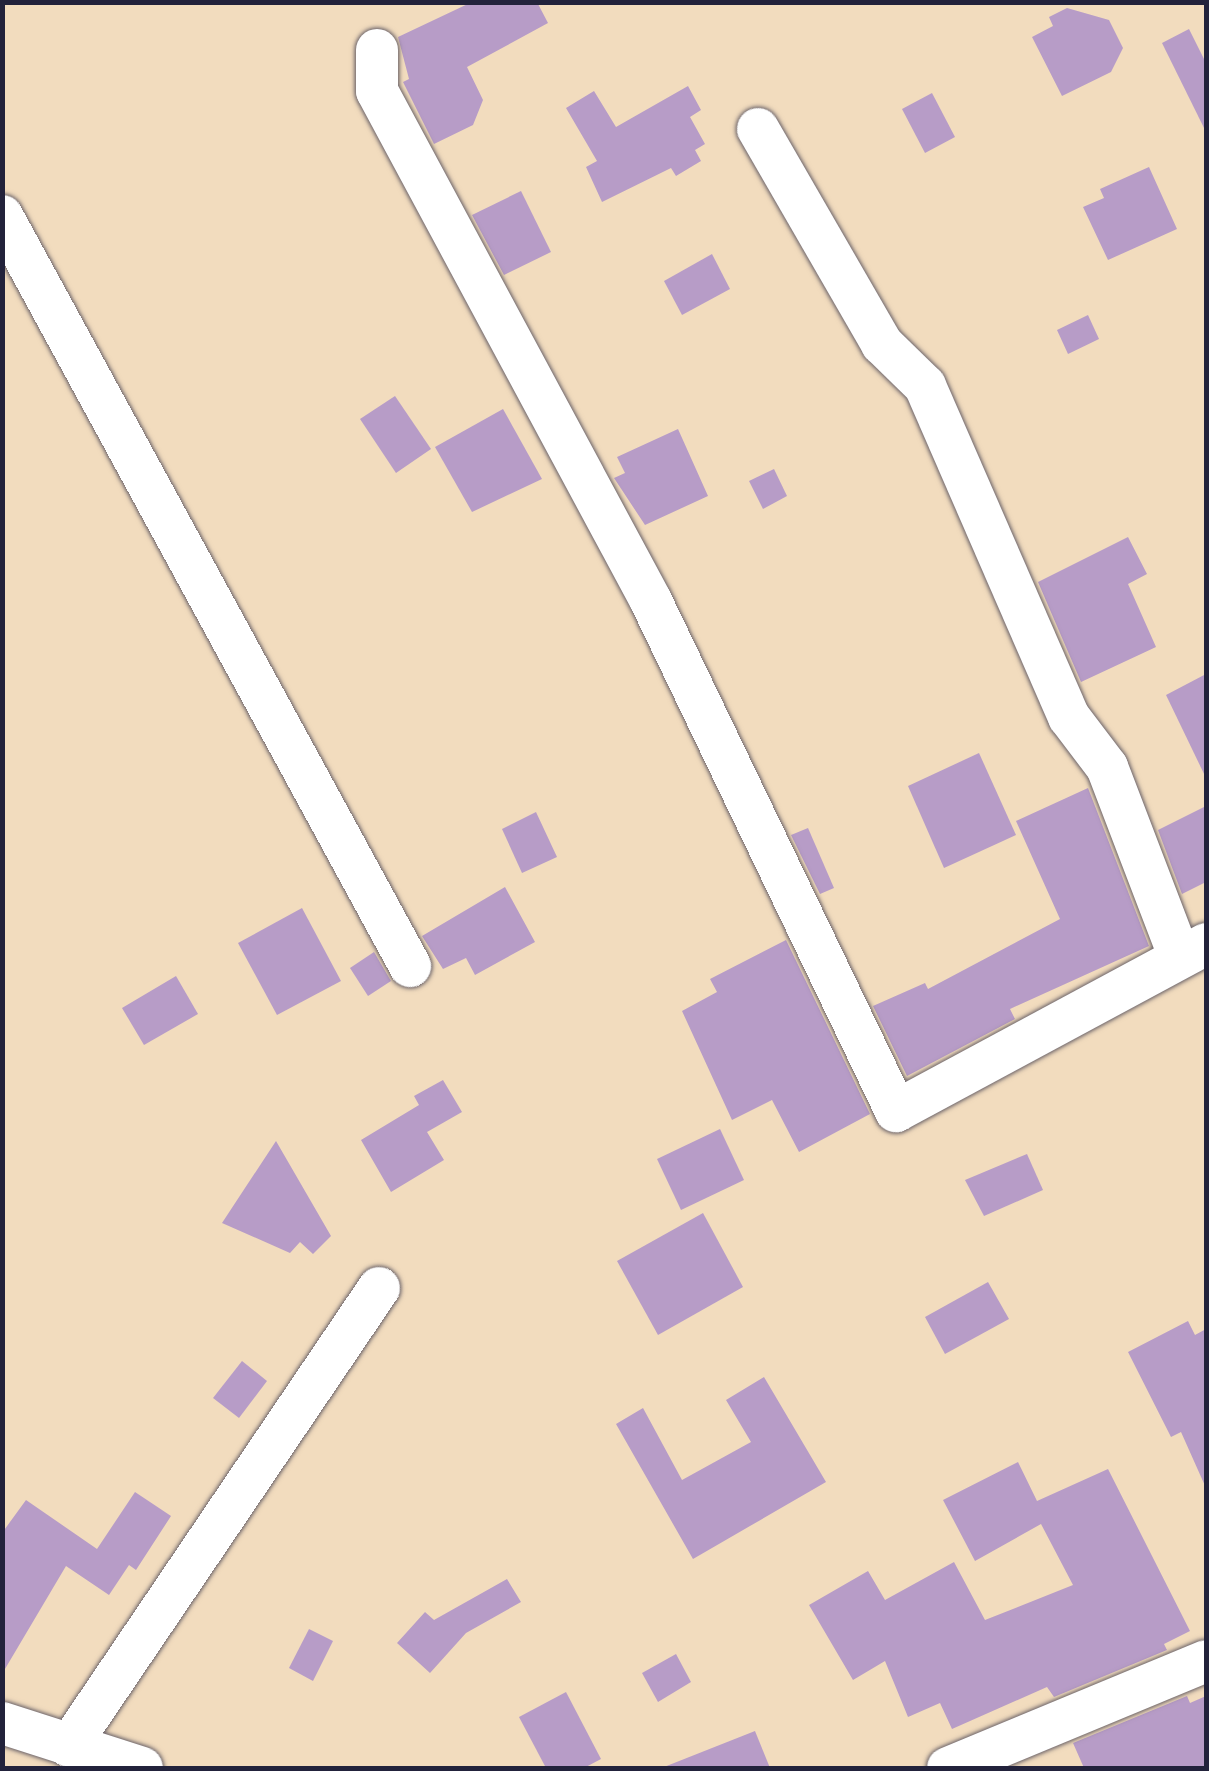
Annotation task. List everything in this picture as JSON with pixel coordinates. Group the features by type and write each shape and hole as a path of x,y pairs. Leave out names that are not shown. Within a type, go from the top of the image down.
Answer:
{"street":[{"path":"377,50 377,91 651,601 896,1111 1193,951 1106,767 1069,718 926,386 882,344 758,129"},
{"path":"2,216 410,966"},
{"path":"70,1746 379,1288"},
{"path":"948,1768 1206,1660"},
{"path":"2,1723 142,1768"}],"building":[{"path":"472,2 537,2 548,23 467,67 483,100 473,125 434,144 403,82 409,79 398,37"},
{"path":"1067,8 1109,20 1123,48 1111,72 1062,96 1032,37 1053,26 1049,17"},
{"path":"1189,29 1206,63 1206,132 1162,43"},
{"path":"688,86 701,110 690,117 705,144 695,150 701,161 676,176 671,168 602,202 586,167 597,161 566,108 594,91 616,127"},
{"path":"932,93 955,137 925,153 902,109"},
{"path":"1149,167 1177,229 1108,260 1083,207 1104,198 1100,189"},
{"path":"521,191 551,252 504,275 472,215"},
{"path":"712,254 730,289 682,315 664,281"},
{"path":"1088,315 1099,339 1068,354 1057,330"},
{"path":"395,396 431,449 396,473 360,419"},
{"path":"503,409 542,479 472,512 435,447"},
{"path":"678,429 708,496 645,525 614,478 625,473 617,457"},
{"path":"774,469 787,496 763,509 749,481"},
{"path":"1128,537 1147,574 1128,584 1156,647 1081,682 1038,582"},
{"path":"1206,674 1206,778 1166,695"},
{"path":"979,753 1016,835 944,868 908,786"},
{"path":"1088,788 1149,946 1010,1009 1015,1019 907,1076 873,1006 925,983 928,989 1060,919 1016,821"},
{"path":"1206,806 1206,882 1182,894 1158,830"},
{"path":"536,812 557,857 522,873 502,829"},
{"path":"808,828 834,888 820,894 791,835"},
{"path":"505,887 535,942 475,975 466,958 443,969 422,936"},
{"path":"302,908 341,981 277,1015 238,943"},
{"path":"786,940 870,1114 799,1152 772,1100 732,1120 682,1011 717,992 710,979"},
{"path":"374,952 391,981 368,996 350,968"},
{"path":"176,976 198,1014 144,1045 122,1008"},
{"path":"443,1080 462,1112 427,1132 444,1160 391,1192 361,1140 419,1105 414,1096"},
{"path":"720,1129 744,1180 681,1210 657,1159"},
{"path":"276,1141 331,1236 313,1254 300,1242 290,1253 222,1223"},
{"path":"1027,1154 1043,1190 984,1216 965,1180"},
{"path":"703,1213 743,1287 658,1335 617,1261"},
{"path":"988,1282 1009,1319 945,1354 925,1317"},
{"path":"1188,1321 1195,1335 1206,1329 1206,1488 1181,1432 1171,1437 1128,1352"},
{"path":"242,1361 267,1381 239,1418 213,1398"},
{"path":"764,1377 826,1482 693,1559 616,1424 643,1408 682,1480 751,1442 726,1400"},
{"path":"1018,1462 1037,1501 1108,1469 1190,1631 1164,1644 1167,1650 1054,1697 1047,1687 952,1729 940,1703 908,1717 885,1661 853,1680 809,1605 868,1571 885,1600 954,1562 985,1620 1073,1585 1041,1524 975,1561 943,1500"},
{"path":"135,1492 171,1516 136,1570 129,1565 109,1595 66,1566 2,1674 2,1533 26,1500 97,1549"},
{"path":"507,1579 521,1602 466,1633 430,1673 397,1643 425,1612 434,1620"},
{"path":"309,1629 333,1641 313,1681 289,1668"},
{"path":"676,1654 691,1682 658,1702 642,1673"},
{"path":"566,1692 601,1759 584,1768 546,1768 519,1717"},
{"path":"1187,1696 1190,1703 1206,1696 1206,1768 1084,1768 1073,1743"},
{"path":"755,1731 770,1768 664,1768 664,1767"}]}
